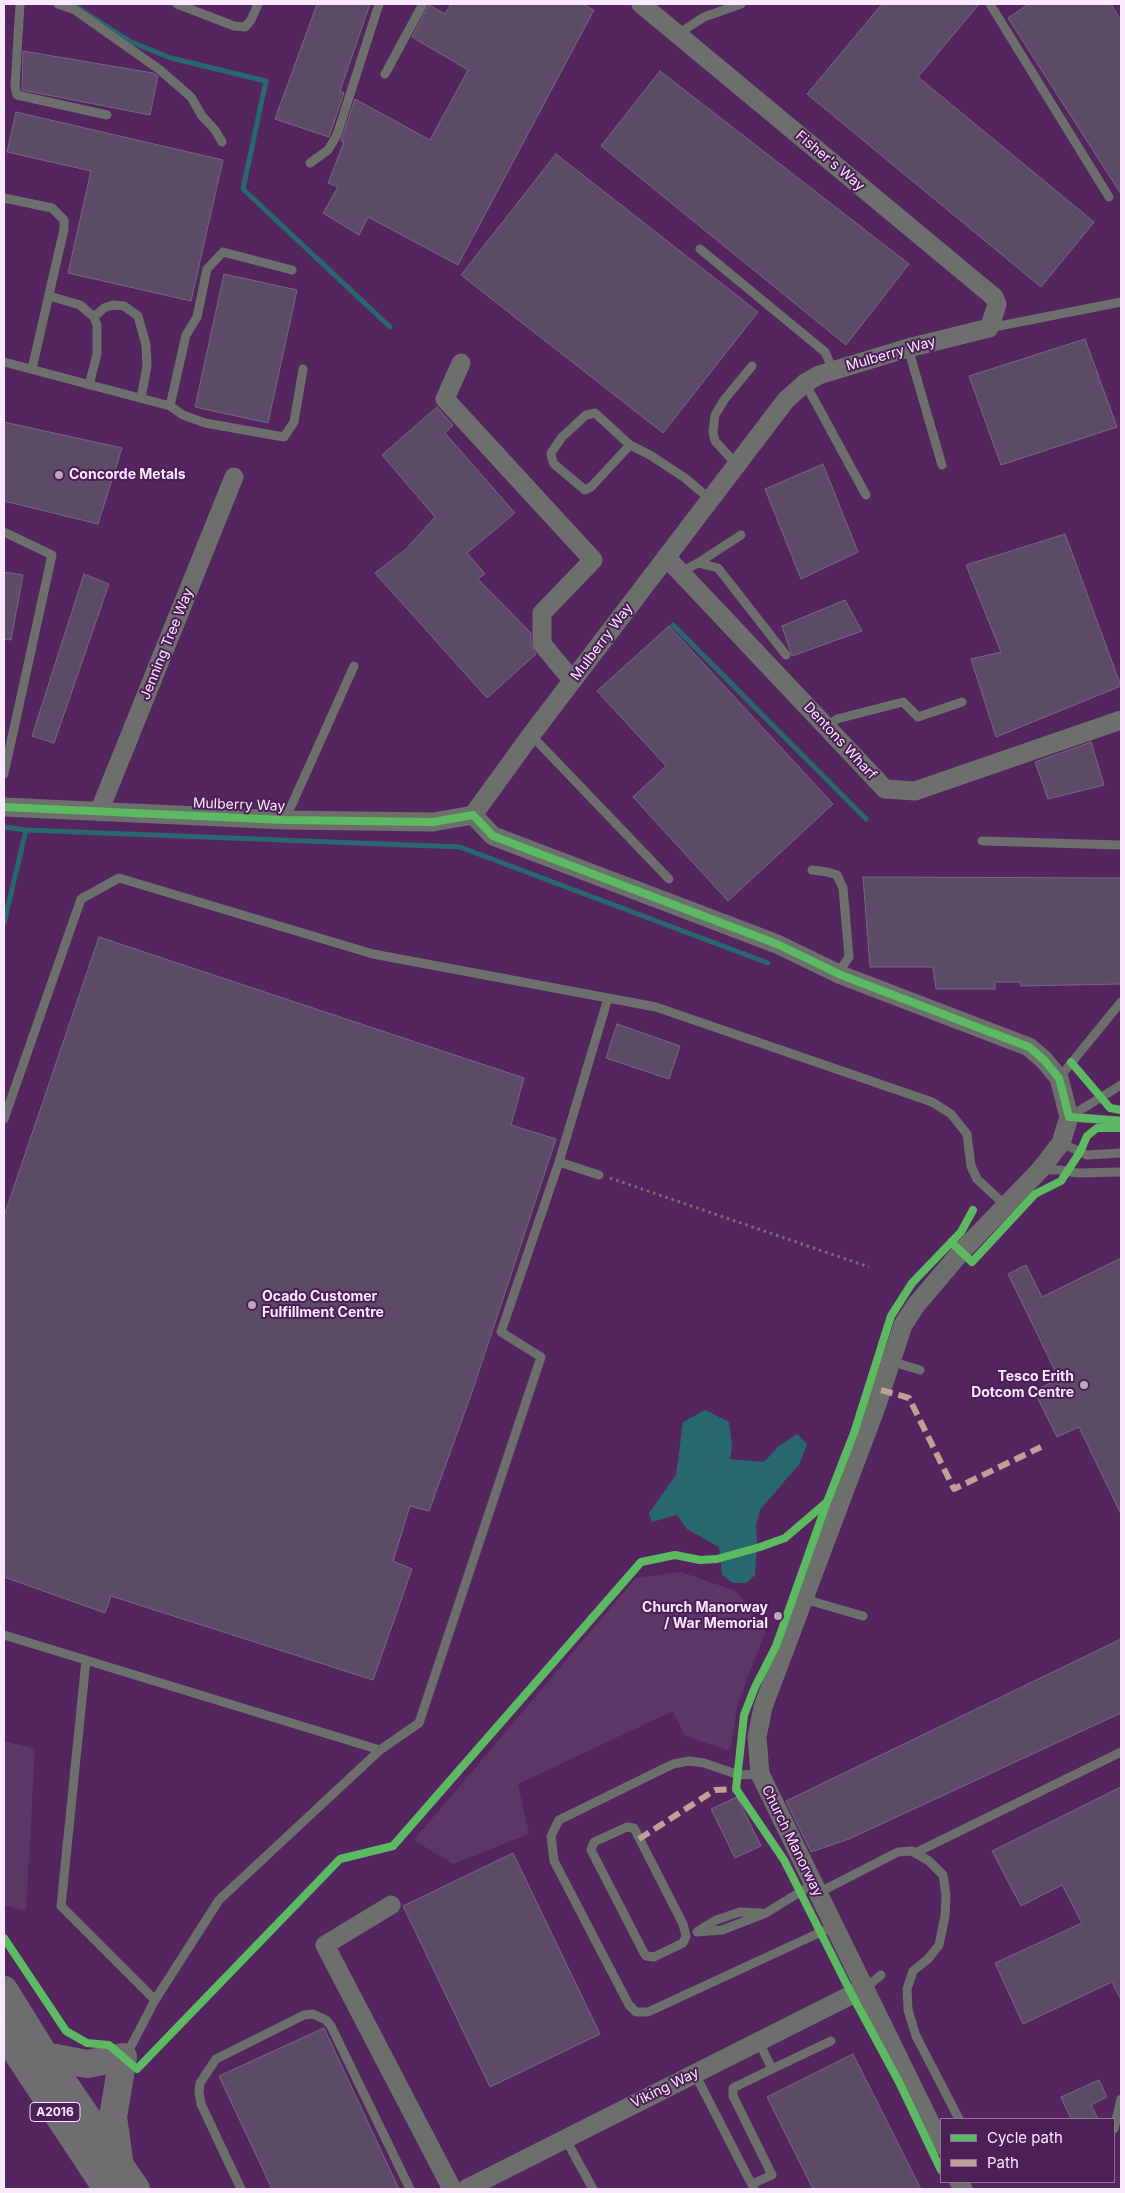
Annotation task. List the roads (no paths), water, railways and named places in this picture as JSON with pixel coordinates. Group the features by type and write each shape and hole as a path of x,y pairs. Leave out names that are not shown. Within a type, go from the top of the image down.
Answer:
{"main road":[{"name":"A2016","path":"4,1990 136,2189"},
{"name":"A2016","path":"4,2034 107,2189"},
{"path":"46,2056 86,2064 122,2057 113,2117 120,2166"}],"street":[{"name":"Fisher's Way","path":"641,4 994,297 996,311 989,328"},
{"name":"Mulberry Way","path":"4,807 286,820 433,822 473,815 572,680 786,400 805,383 833,370 908,348 989,328"},
{"path":"461,363 445,399 593,560 542,613 542,644 572,680"},
{"name":"Jenning Tree Way","path":"99,812 234,477"},
{"name":"Dentons Wharf","path":"666,557 885,789 915,791 1121,720"},
{"path":"473,815 493,836 778,944 838,973 1029,1047 1044,1060 1058,1078 1069,1117 1061,1143"},
{"name":"Church Manorway","path":"940,2143 760,1774 757,1737 763,1707 876,1410 903,1325 916,1305 1004,1205 1040,1170 1061,1143"},
{"path":"391,1905 325,1945 452,2189"},
{"name":"Viking Way","path":"470,2188 565,2138 865,1988"}],"lane":[{"path":"20,4 15,87 17,95 108,115"},
{"path":"58,4 75,10 160,70 191,97 202,116 215,130 222,142"},
{"path":"176,4 234,26 245,27 251,20 258,4"},
{"path":"310,163 328,150 337,135 379,4"},
{"path":"385,74 423,4"},
{"path":"678,34 704,17 741,4"},
{"path":"990,4 1109,197"},
{"path":"4,198 52,208 64,220 64,229 32,369"},
{"path":"700,249 825,352 833,370"},
{"path":"170,406 186,335 197,317 207,269 223,252 292,270"},
{"path":"49,296 80,305 94,317 97,325 97,354 89,385"},
{"name":"Mulberry Way","path":"989,328 1121,302"},
{"path":"94,317 104,308 113,305 124,306 138,316 146,345 147,359 141,398"},
{"path":"908,348 942,465"},
{"path":"4,362 170,406 183,416 205,423 284,437 294,422 303,369"},
{"path":"737,465 715,441 713,432 715,416 724,400 752,366"},
{"path":"805,383 866,495"},
{"path":"630,444 585,490 554,464 551,453 562,437 586,415 595,414 600,416 630,444 685,478 711,500"},
{"path":"4,532 52,554 4,774"},
{"path":"680,572 698,563 741,535"},
{"path":"698,563 718,568 786,655"},
{"path":"286,820 354,666"},
{"path":"827,727 837,719 903,702 918,717 962,702"},
{"path":"531,735 669,879"},
{"path":"982,841 1121,845"},
{"path":"812,870 828,872 836,876 843,888 849,957 838,973"},
{"path":"4,1119 81,899 119,878 373,954 656,1007 932,1102 952,1114 967,1134 971,1166 977,1179 1004,1205"},
{"path":"122,2057 129,2050 155,2000 219,1900 380,1750 419,1723 541,1357 501,1332 559,1162 608,998"},
{"path":"1058,1078 1121,1002"},
{"path":"1069,1117 1121,1085"},
{"path":"1069,1117 1121,1121"},
{"path":"1061,1143 1087,1155 1121,1153"},
{"path":"559,1162 599,1175"},
{"path":"1040,1170 1060,1170 1077,1174 1121,1172"},
{"path":"890,1361 920,1370"},
{"path":"804,1599 863,1616"},
{"path":"4,1635 380,1750"},
{"path":"86,1660 60,1906 155,2000"},
{"path":"915,1853 1121,1752"},
{"path":"760,1774 738,1775 704,1763 689,1761 673,1764 559,1820 551,1836 554,1861 628,2004 636,2012 648,2012 834,1926"},
{"path":"686,1936 683,1924 634,1828 627,1827 594,1842 591,1850 646,1956 654,1957 683,1943 686,1936 698,1932 716,1920 740,1912 766,1913 898,1852 912,1851 930,1861 943,1875 946,1895 945,1916 939,1946 928,1960 913,1971 907,1989 908,2010 916,2036 958,2118"},
{"path":"865,1988 881,1975"},
{"path":"241,2189 201,2104 200,2083 216,2059 304,2015 312,2014 326,2020 331,2026 410,2189"},
{"path":"695,2074 753,2187 772,2175 733,2096 733,2088 831,2041"},
{"path":"759,2042 772,2070"},
{"path":"1115,2125 1121,2099"},
{"path":"565,2138 593,2189"}],"waterway":[{"path":"75,6 131,42 171,58 266,81 243,189 390,327"},
{"path":"673,625 866,819"},
{"path":"4,827 26,830 460,847 768,963"},
{"path":"4,923 26,830"}],"place":[{"name":"Concorde Metals","path":"59,475"},
{"name":"Ocado Customer Fulfillment Centre","path":"252,1305"},
{"name":"Tesco Erith Dotcom Centre","path":"1084,1385"},
{"name":"Church Manorway / War Memorial","path":"778,1616"}]}
